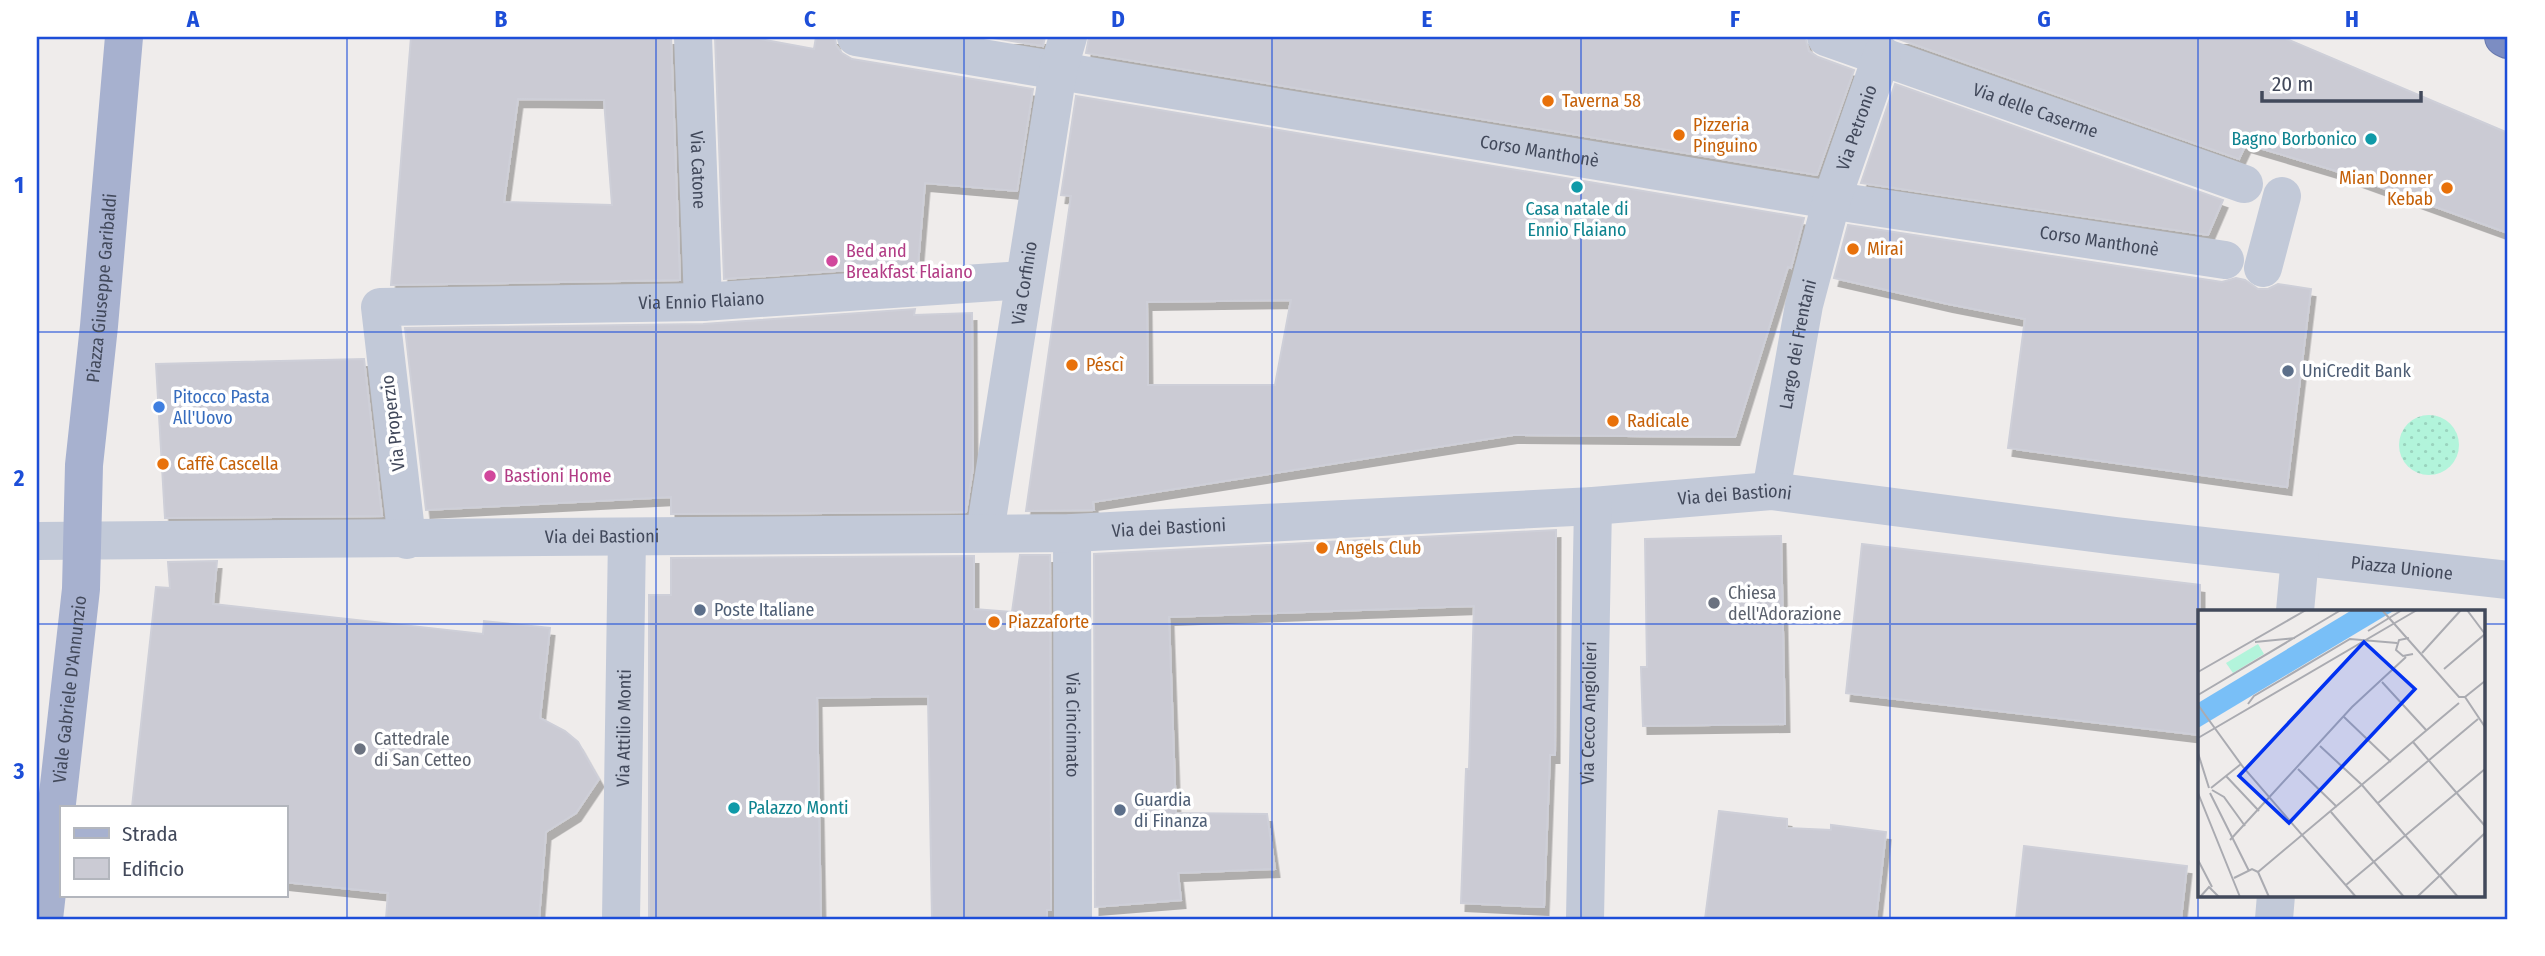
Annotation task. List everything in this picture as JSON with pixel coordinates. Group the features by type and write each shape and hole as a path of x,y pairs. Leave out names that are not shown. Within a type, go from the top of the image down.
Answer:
{"main road":[{"name":"Piazza Giuseppe Garibaldi","path":"82,542 84,465 124,37"},
{"name":"Viale Gabriele D'Annunzio","path":"44,919 81,589 82,542"}],"street":[{"name":"Via Catone","path":"693,37 703,302"},
{"name":"Corso Manthonè","path":"856,37 1063,54 1832,199 2225,260"},
{"name":"Via delle Caserme","path":"1826,37 2244,184"},
{"name":"Via Corfinio","path":"985,532 1023,280 1063,54"},
{"name":"Via Petronio","path":"1832,199 1882,55"},
{"path":"2263,268 2282,196"},
{"name":"Largo dei Frentani","path":"1771,491 1804,305 1832,199"},
{"name":"Via Ennio Flaiano","path":"380,307 703,302 1023,280"},
{"name":"Via Properzio","path":"380,307 407,540"},
{"name":"Via dei Bastioni","path":"37,541 1072,533 1593,506 1771,491 1975,512 2299,556"},
{"name":"Via Cecco Angiolieri","path":"1585,919 1593,506"},
{"name":"Via Cincinnato","path":"1072,533 1073,919"},
{"name":"Via Attilio Monti","path":"621,919 626,537"},
{"path":"2295,610 2299,556"},
{"name":"Piazza Unione","path":"2299,556 2508,580"},
{"path":"2274,919 2276,897"}],"green space":[{"path":"2429,415 2446,420 2454,428 2459,445 2454,462 2446,470 2429,475 2412,470 2404,462 2399,445 2404,428 2412,420"}],"building":[{"path":"411,37 671,37 680,280 391,285","holes":["518,99 604,100 612,205 504,202"]},
{"path":"715,37 749,37 814,49 816,37 835,37 836,45 842,53 852,59 1033,89 1017,191 925,183 918,265 724,279"},
{"path":"987,37 1045,37 1043,46"},
{"path":"1089,37 1805,37 1809,51 1854,70 1817,175 1086,53"},
{"name":"Bagno Borbonico","path":"1893,37 2282,37 2508,133 2508,233 2333,170 2246,144 2239,159"},
{"path":"1895,84 2223,200 2208,235 1861,183"},
{"path":"1076,96 1804,218 1791,268 1788,267 1735,437 1513,435 1093,502 1094,510 1026,511 1071,196 1061,195","holes":["1291,300 1275,385 1148,385 1147,302"]},
{"path":"1848,225 2222,282 2236,278 2245,280 2258,289 2268,289 2278,284 2311,289 2287,487 2008,448 2025,319 1834,278"},
{"path":"915,309 914,315 972,313 973,468 966,512 671,514 671,497 426,510 405,328 703,324"},
{"path":"364,359 382,516 165,518 156,364"},
{"path":"1556,530 1555,755 1550,755 1544,907 1461,903 1466,769 1469,769 1474,606 1169,617 1176,813 1267,814 1275,869 1178,873 1181,900 1095,907 1094,554"},
{"name":"Chiesa dell'Adorazione","path":"1781,536 1785,724 1643,726 1641,667 1647,667 1645,539"},
{"path":"1862,544 2200,585 2198,735 1846,693"},
{"name":"Palazzo Monti","path":"1020,555 1050,555 1051,910 1047,910 1047,919 932,919 928,696 817,698 821,919 649,919 649,595 671,595 671,558 974,556 974,609 1012,612"},
{"name":"Cattedrale di San Cetteo","path":"217,561 213,604 483,634 484,621 550,628 540,718 565,731 578,742 599,779 576,813 546,832 539,919 386,919 388,893 287,882 287,806 132,806 156,587 170,588 168,562"},
{"path":"1719,811 1787,819 1787,828 1831,830 1831,825 1886,832 1876,919 1705,919"},
{"path":"2024,846 2187,866 2181,919 2016,919"}],"place":[{"name":"Taverna 58","path":"1548,101"},
{"name":"Pizzeria Pinguino","path":"1679,135"},
{"name":"Bagno Borbonico","path":"2371,139"},
{"name":"Casa natale di Ennio Flaiano","path":"1577,187"},
{"name":"Mian Donner Kebab","path":"2447,188"},
{"name":"Mirai","path":"1853,249"},
{"name":"Bed and Breakfast Flaiano","path":"832,261"},
{"name":"Péscì","path":"1072,365"},
{"name":"UniCredit Bank","path":"2288,371"},
{"name":"Pitocco Pasta All'Uovo","path":"159,407"},
{"name":"Radicale","path":"1613,421"},
{"name":"Caffè Cascella","path":"163,464"},
{"name":"Bastioni Home","path":"490,476"},
{"name":"Angels Club","path":"1322,548"},
{"name":"Chiesa dell'Adorazione","path":"1714,603"},
{"name":"Poste Italiane","path":"700,610"},
{"name":"Piazzaforte","path":"994,622"},
{"name":"Cattedrale di San Cetteo","path":"360,749"},
{"name":"Palazzo Monti","path":"734,808"},
{"name":"Guardia di Finanza","path":"1120,810"}]}
